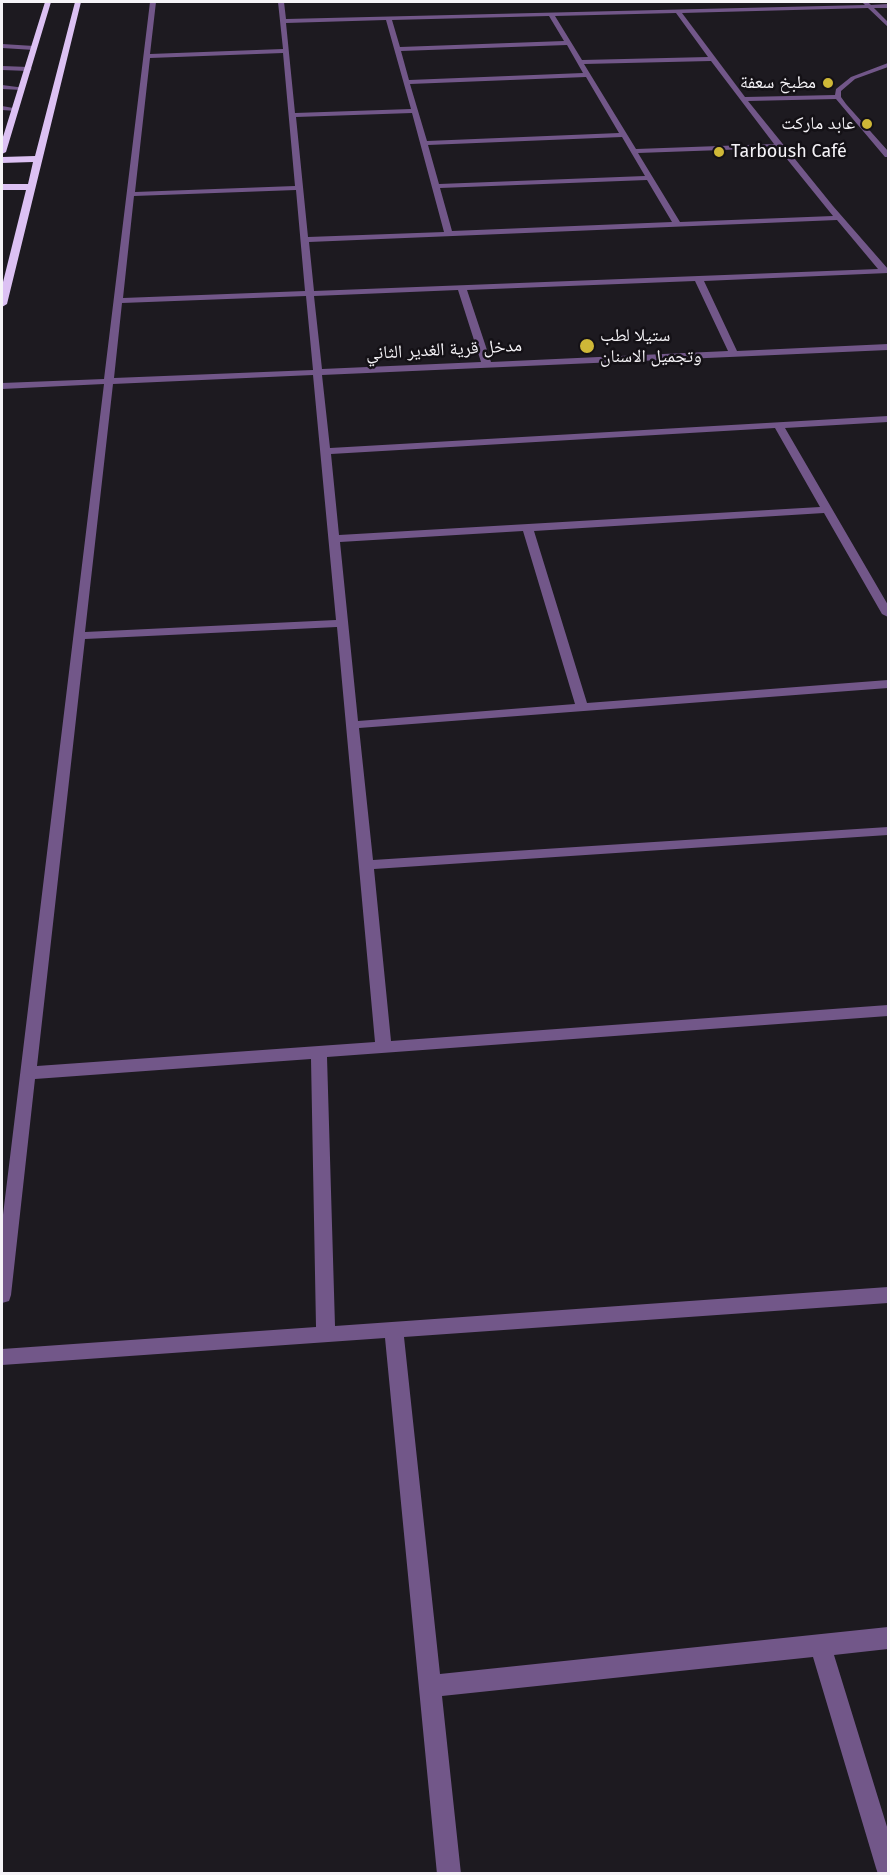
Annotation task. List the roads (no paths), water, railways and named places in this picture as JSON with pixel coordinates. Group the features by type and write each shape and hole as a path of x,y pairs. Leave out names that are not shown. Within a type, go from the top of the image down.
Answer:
{"highway":[{"path":"2,152 5,134 16,109 48,2"},
{"path":"2,304 78,2"},
{"path":"2,160 39,159"},
{"path":"2,187 33,188"}],"street":[{"path":"2,1295 153,2"},
{"path":"281,2 384,1047"},
{"path":"728,2 734,9"},
{"path":"283,21 866,4 888,6"},
{"path":"866,4 888,25"},
{"path":"678,10 711,59 778,146 886,271"},
{"path":"551,14 678,225"},
{"path":"388,19 449,234"},
{"path":"398,49 568,43"},
{"path":"2,46 34,48"},
{"path":"146,56 286,51"},
{"path":"580,62 711,59"},
{"path":"888,65 871,70 844,83 838,90 838,97 888,155"},
{"path":"2,68 29,69"},
{"path":"406,82 588,75"},
{"path":"2,87 22,88"},
{"path":"743,99 838,97"},
{"path":"2,108 16,109"},
{"path":"292,115 414,111"},
{"path":"424,143 624,135"},
{"path":"634,151 778,146"},
{"path":"436,186 650,178"},
{"path":"130,194 299,188"},
{"path":"304,240 839,218"},
{"path":"118,302 886,271"},
{"path":"698,278 734,354"},
{"path":"462,288 487,365"},
{"name":"مدخل قرية الغدير الثاني","path":"2,386 888,347"},
{"path":"325,451 888,419"},
{"path":"778,425 888,614"},
{"path":"334,539 828,510"},
{"path":"528,528 582,707"},
{"path":"79,636 342,623"},
{"path":"352,725 888,684"},
{"path":"366,865 888,831"},
{"path":"28,1072 888,1011"},
{"path":"319,1052 326,1334"},
{"path":"2,1357 888,1295"},
{"path":"394,1330 448,1874"},
{"path":"431,1686 888,1638"},
{"path":"820,1644 888,1868"}],"place":[{"name":"مطبخ سعفة","path":"828,83"},
{"name":"عابد ماركت","path":"867,124"},
{"name":"Tarboush Café","path":"719,152"},
{"name":"ستيلا لطب وتجميل الاسنان","path":"587,346"}]}
